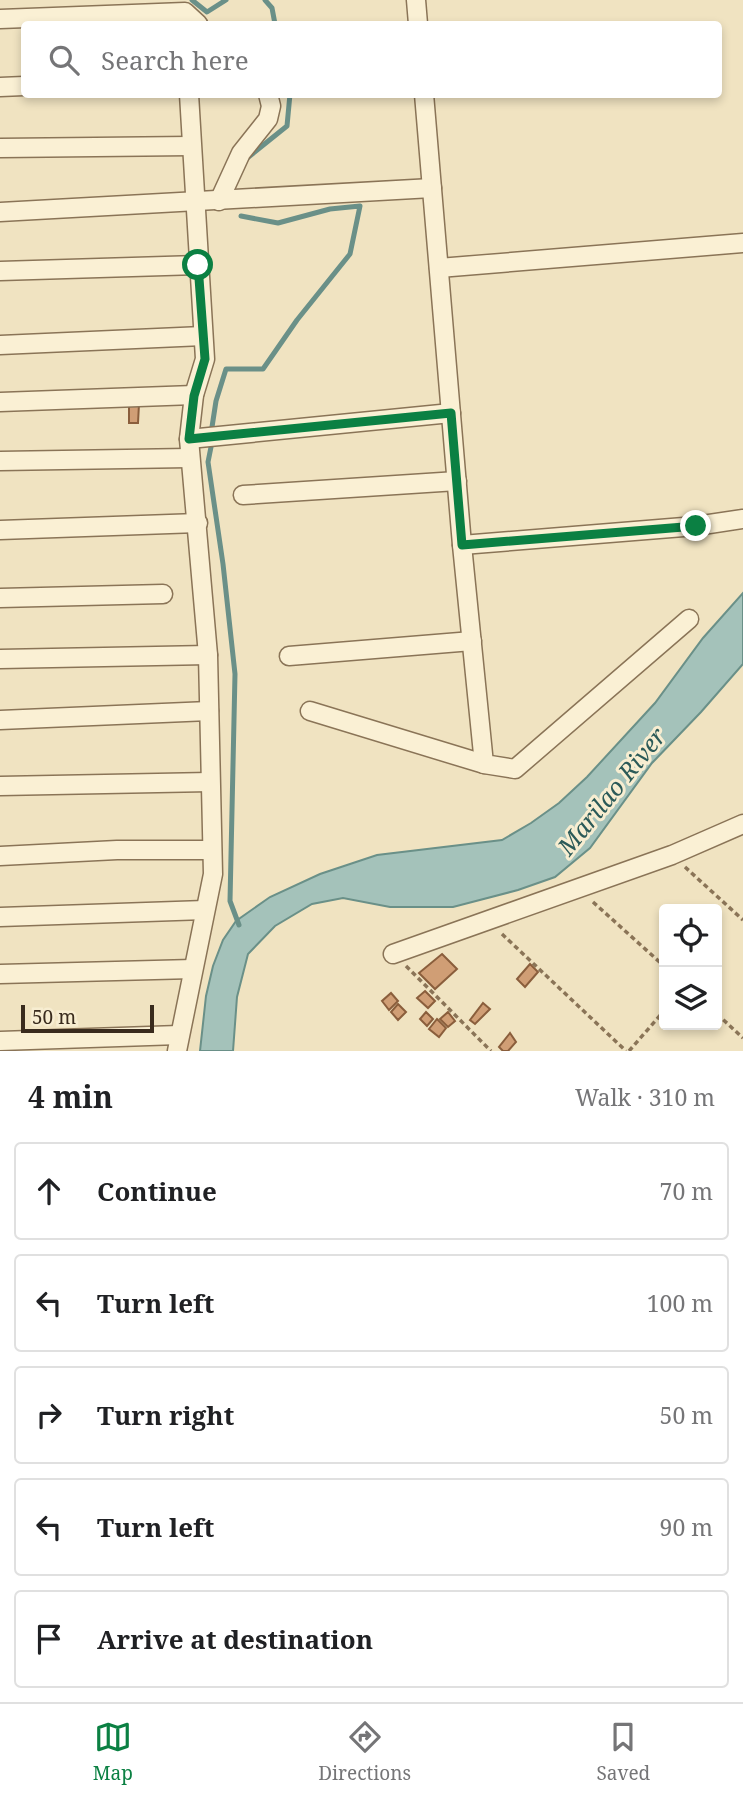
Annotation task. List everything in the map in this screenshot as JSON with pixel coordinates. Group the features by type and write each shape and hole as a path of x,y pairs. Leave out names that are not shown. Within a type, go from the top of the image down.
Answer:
{"street":[{"path":"416,0 418,21"},
{"path":"0,19 187,15"},
{"path":"0,87 21,86"},
{"path":"0,1041 52,1045 178,1043 213,874 208,655 198,523 189,458 194,396 205,359 189,98"},
{"path":"219,201 242,153 268,120 271,106 269,98"},
{"path":"424,98 462,545 484,764"},
{"path":"0,149 191,146"},
{"path":"0,212 432,188"},
{"path":"439,268 743,243"},
{"path":"0,271 198,265"},
{"path":"0,345 203,336"},
{"path":"0,402 194,396"},
{"path":"189,439 451,413"},
{"path":"0,461 189,458"},
{"path":"243,495 457,481"},
{"path":"462,545 696,526 743,519"},
{"path":"0,530 198,523"},
{"path":"0,598 163,594"},
{"path":"310,711 484,764 515,769 689,619"},
{"path":"289,656 472,641"},
{"path":"0,659 208,655"},
{"path":"0,720 209,712"},
{"path":"0,786 210,782"},
{"path":"393,954 672,855 743,824"},
{"path":"0,856 117,850 212,850"},
{"path":"0,917 205,910"},
{"path":"0,974 193,969"}],"path":[{"path":"672,855 743,920"},
{"path":"577,887 659,961"},
{"path":"487,921 628,1051 659,1017"},
{"path":"393,954 491,1051"},
{"path":"722,1019 743,1038"}],"water":[{"name":"Marilao River","path":"743,593 743,664 652,763 590,848 555,877 453,907 390,907 343,898 312,904 275,926 248,954 237,997 233,1051 200,1051 206,996 213,966 223,940 236,921 270,897 320,874 377,855 502,840 531,823 559,803 587,777 655,703 703,638"}],"building":[{"path":"129,404 139,404 138,423 129,423"},
{"path":"442,954 457,969 435,989 419,973"},
{"path":"530,964 538,972 525,987 517,979"},
{"path":"425,991 435,1001 428,1008 417,998"},
{"path":"391,993 398,1001 389,1010 382,1001"},
{"path":"483,1003 490,1009 475,1024 470,1020"},
{"path":"398,1004 406,1012 398,1020 391,1012"},
{"path":"426,1012 433,1019 427,1026 420,1019"},
{"path":"448,1012 455,1021 448,1027 440,1019"},
{"path":"437,1019 446,1028 439,1037 429,1029"},
{"path":"510,1033 516,1042 508,1051 503,1051 499,1047"}],"waterway":[{"path":"192,0 207,12 226,0"},
{"path":"265,0 272,8 274,21"},
{"path":"246,159 287,126 290,98"},
{"path":"212,427 216,401 226,369 263,369 297,320 350,254 360,206 330,209 278,223 241,216"},
{"path":"211,447 208,462 235,674 230,901 239,925"}],"route":[{"path":"198,265 205,359 194,396 189,439 451,413 462,545 696,526"}]}
